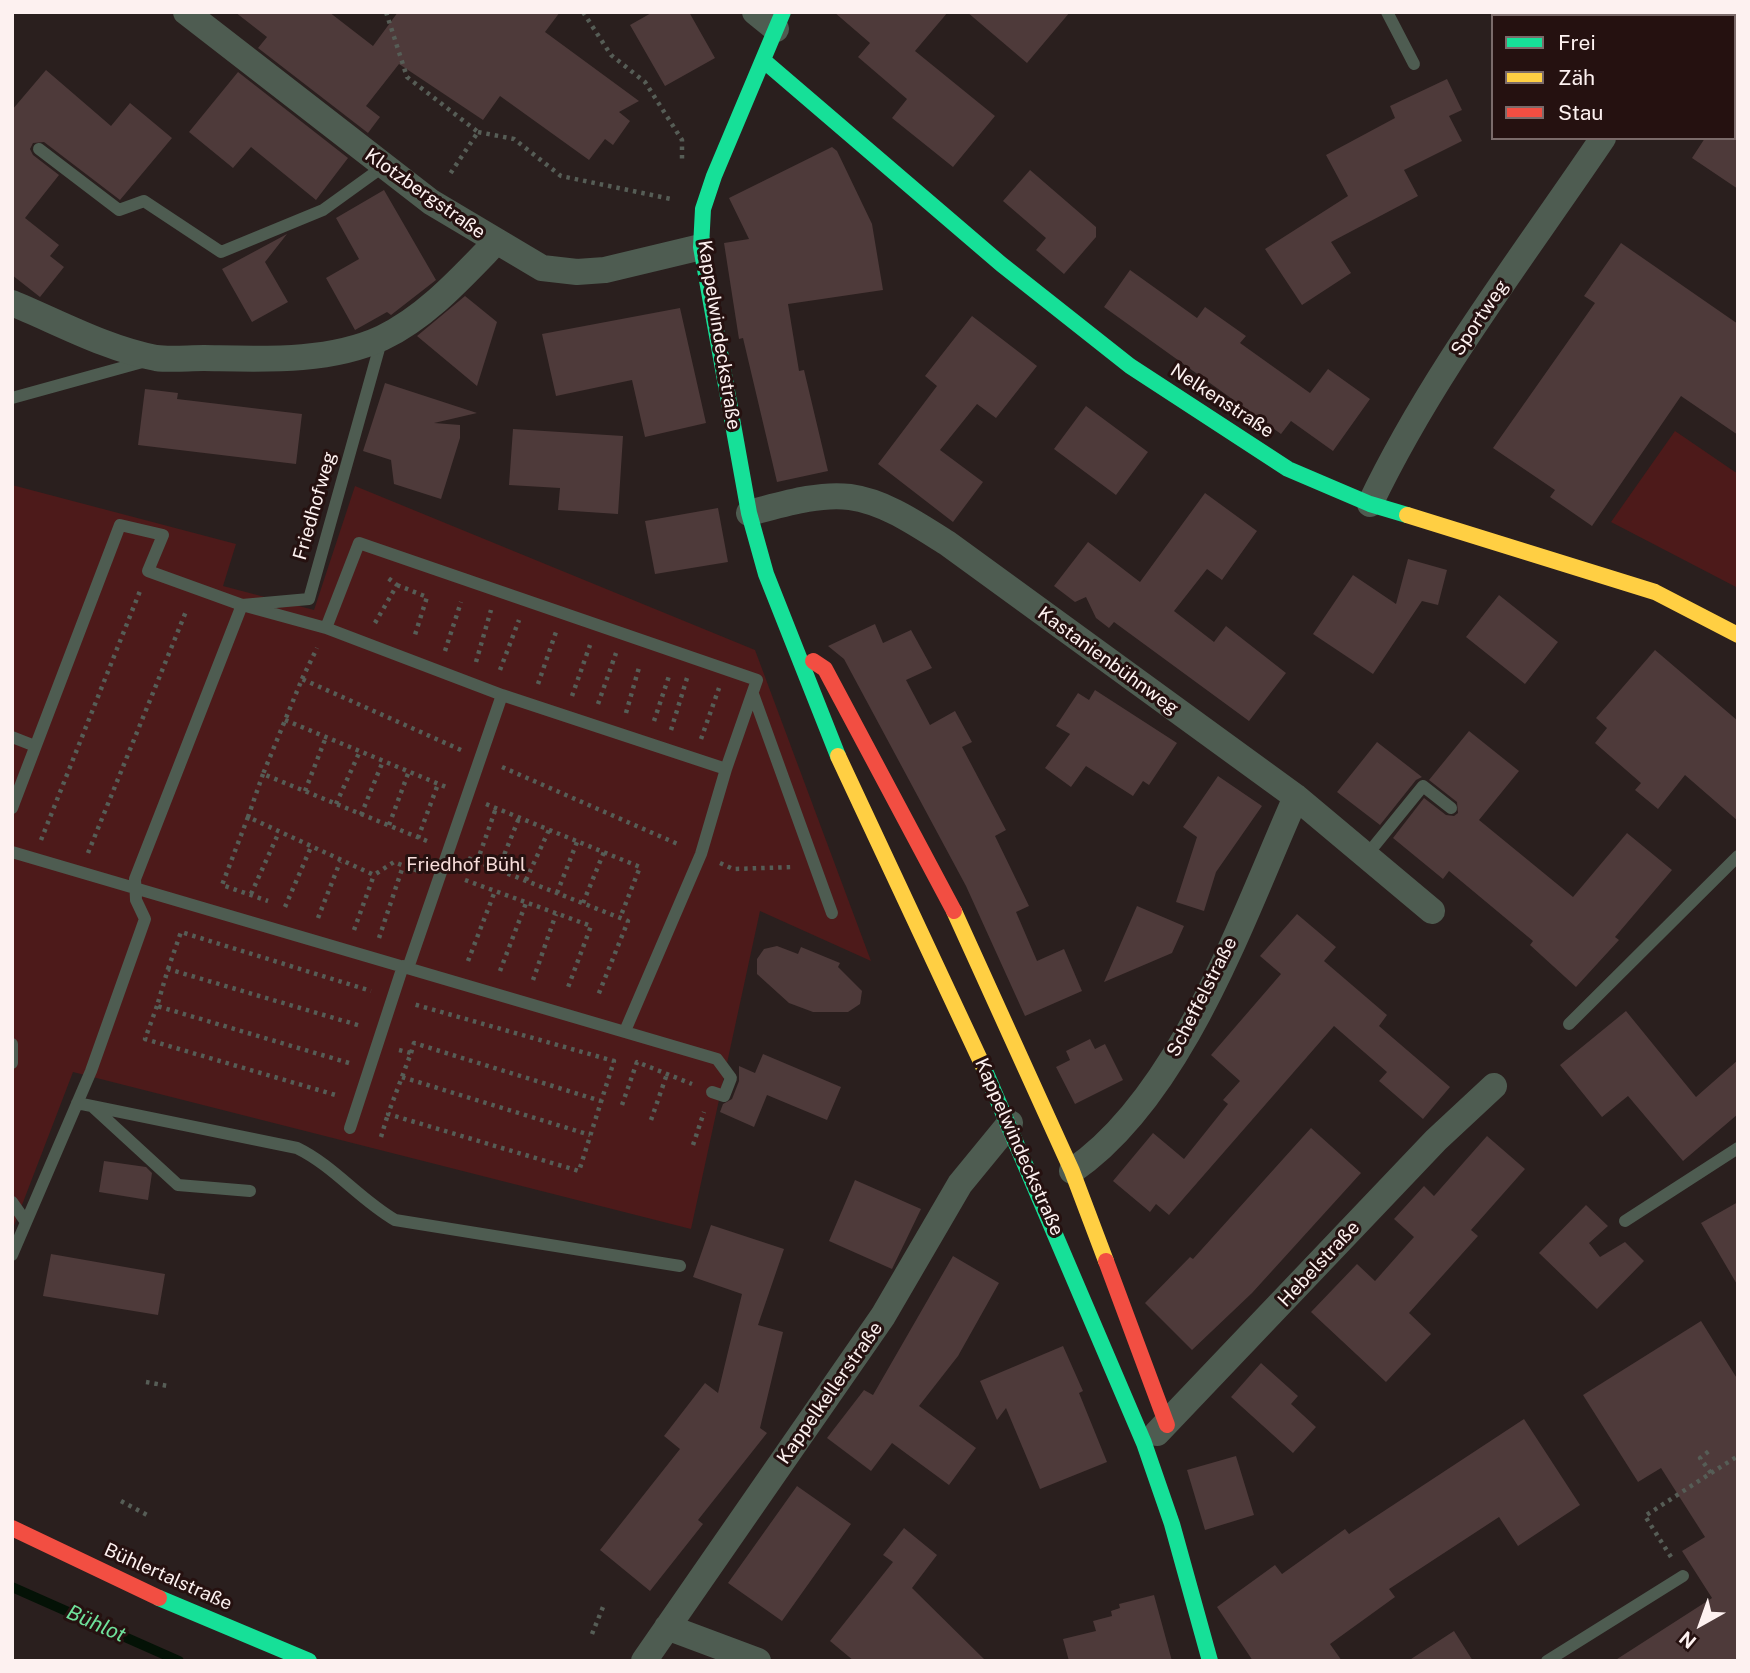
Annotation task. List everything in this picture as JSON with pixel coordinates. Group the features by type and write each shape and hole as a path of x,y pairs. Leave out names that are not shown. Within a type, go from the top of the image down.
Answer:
{"street":[{"name":"Klotzbergstraße","path":"186,12 431,202 495,243 542,268 577,272 605,270 701,247"},
{"name":"Kappelwindeckstraße","path":"755,12 780,21 703,209 701,247 749,513 766,575 833,747 1010,1123 1144,1443 1172,1524 1210,1661"},
{"name":"Nelkenstraße","path":"763,60 1001,264 1130,366 1287,469 1370,504 1655,592 1738,635"},
{"name":"Sportweg","path":"1370,504 1394,453 1435,383 1601,140"},
{"path":"12,303 112,344 157,358 257,359 303,356 347,349 382,338 442,297 495,243"},
{"name":"Kastanienbühnweg","path":"749,513 804,500 850,497 901,514 947,543 1296,797 1433,911"},
{"name":"Kappelwindeckstraße","path":"793,648 825,669 947,896 1072,1171 1167,1425"},
{"name":"Scheffelstraße","path":"1072,1171 1101,1151 1120,1131 1165,1068 1208,995 1296,797"},
{"name":"Hebelstraße","path":"1144,1443 1167,1425 1436,1140 1494,1086"},
{"name":"Kappelkellerstraße","path":"644,1661 883,1316 960,1184 1010,1123"},
{"name":"Bühlertalstraße","path":"12,1528 161,1599 309,1661"},
{"path":"667,1627 758,1661"}],"lane":[{"path":"1387,12 1414,64"},
{"path":"39,149 119,210 144,201 221,252 323,210 384,166"},
{"name":"Friedhofweg","path":"242,606 309,599 382,338"},
{"path":"12,398 157,358"},
{"path":"12,808 120,525 163,535 148,571 242,606 326,628 502,695 726,769"},
{"path":"326,628 359,543 757,680 726,769 701,854 625,1031"},
{"path":"14,1251 77,1103 145,919 136,900 135,879 242,606"},
{"path":"753,694 832,913"},
{"path":"351,1128 393,998 414,951 439,878 454,852 502,695"},
{"path":"12,737 35,746"},
{"path":"1366,856 1423,786 1451,807"},
{"path":"12,852 717,1059 730,1078 724,1096 712,1092"},
{"path":"1569,1024 1738,856"},
{"path":"12,1044 12,1063"},
{"path":"77,1103 297,1148 320,1159 378,1210 395,1220 680,1266"},
{"path":"92,1107 178,1185 250,1192"},
{"path":"1625,1221 1738,1148"},
{"path":"12,1202 26,1222"},
{"path":"1547,1661 1683,1576"}],"path":[{"path":"386,12 407,77 478,132 514,139 561,176 682,201 703,209"},
{"path":"583,12 611,55 645,82 682,140 682,164"},
{"path":"431,202 478,132"},
{"path":"359,543 367,563 397,585 427,597 412,643"},
{"path":"34,858 148,571"},
{"path":"443,655 468,580"},
{"path":"371,629 397,585"},
{"path":"81,872 195,588"},
{"path":"464,663 475,666 497,590"},
{"path":"498,674 526,600"},
{"path":"548,692 536,688 563,613"},
{"path":"583,704 570,700 597,625"},
{"path":"296,911 222,885 263,774 326,628"},
{"path":"606,711 596,708 623,634"},
{"path":"624,717 647,642"},
{"path":"433,651 454,659"},
{"path":"653,725 677,652"},
{"path":"671,731 694,658"},
{"path":"701,740 726,669"},
{"path":"302,680 733,869 816,867"},
{"path":"615,714 634,720"},
{"path":"643,723 681,734"},
{"path":"305,791 326,737"},
{"path":"691,737 733,750"},
{"path":"336,804 360,751"},
{"path":"361,815 383,761"},
{"path":"389,825 409,772"},
{"path":"263,774 628,921 599,999 588,996"},
{"path":"418,838 438,784"},
{"path":"477,862 496,808"},
{"path":"248,817 340,862 374,875"},
{"path":"498,870 519,818"},
{"path":"526,880 549,830"},
{"path":"251,894 279,832"},
{"path":"557,893 578,842"},
{"path":"285,907 311,847"},
{"path":"454,852 465,880 460,892"},
{"path":"583,903 604,852"},
{"path":"318,918 340,862"},
{"path":"354,930 374,875 394,862 439,878"},
{"path":"379,939 404,866"},
{"path":"465,880 591,926 567,990"},
{"path":"468,961 495,891"},
{"path":"500,971 526,903"},
{"path":"307,914 330,922"},
{"path":"533,980 556,914"},
{"path":"342,926 414,951"},
{"path":"359,1102 145,1039 181,932 393,998 614,1061 579,1171 388,1114"},
{"path":"457,958 479,964"},
{"path":"489,967 511,974"},
{"path":"168,969 380,1038 411,1053"},
{"path":"522,977 544,983"},
{"path":"556,987 578,993"},
{"path":"157,1006 370,1069"},
{"path":"381,1137 414,1043 601,1101"},
{"path":"622,1105 638,1062 712,1092 692,1145"},
{"path":"651,1120 667,1074"},
{"path":"402,1077 590,1135"},
{"path":"146,1382 168,1386"},
{"path":"1709,1451 1700,1458 1711,1473"},
{"path":"1683,1576 1645,1516 1738,1456"},
{"path":"121,1502 147,1515"},
{"path":"592,1634 603,1607"}],"green space":[{"path":"1675,431 1738,474 1738,588 1611,522"},
{"name":"Friedhof Bühl","path":"12,485 236,544 223,586 314,610 355,486 755,650 871,961 760,911 691,1229 73,1072 12,1231"}],"building":[{"path":"235,12 329,12 373,46 398,12 560,12 545,32 639,101 619,112 630,121 613,145 605,139 589,160 500,96 483,120 399,64 366,106 380,117 368,133 258,48 267,37"},
{"path":"653,12 689,12 715,58 665,86 630,25"},
{"path":"834,12 948,12 915,51 995,116 953,167 892,118 907,99 858,57 870,43"},
{"path":"967,12 1070,12 1027,63"},
{"path":"46,70 111,126 130,103 172,138 120,200 44,142 33,143 30,149 33,155 59,175 25,218 59,245 50,256 64,267 40,297 12,275 12,110"},
{"path":"238,72 348,158 316,200 251,147 233,168 189,132"},
{"path":"1447,79 1462,110 1449,116 1462,141 1404,170 1418,196 1331,242 1351,273 1302,305 1265,249 1348,196 1326,155 1395,118 1390,106"},
{"path":"1738,138 1738,189 1692,158 1704,140"},
{"path":"832,147 837,151 872,224 883,290 788,304 799,371 804,370 828,471 777,482 743,338 739,339 724,243 749,239 729,198"},
{"path":"1030,170 1096,227 1096,237 1064,274 1036,250 1046,238 1003,201"},
{"path":"384,190 436,280 391,315 387,312 355,330 326,278 359,259 336,218"},
{"path":"287,234 265,262 288,302 252,322 222,269"},
{"path":"1621,243 1738,324 1738,435 1681,396 1592,526 1550,497 1555,490 1493,448 1595,303 1584,296"},
{"path":"1130,270 1197,318 1205,307 1246,336 1240,343 1310,393 1328,369 1370,399 1333,451 1291,421 1281,434 1104,307"},
{"path":"465,296 497,322 477,386 417,336"},
{"path":"680,308 706,423 645,437 632,380 556,396 542,334"},
{"path":"972,316 1037,366 996,418 977,404 940,450 983,482 953,522 878,464 937,386 925,376"},
{"path":"385,383 477,413 434,423 460,425 460,438 441,499 394,484 391,460 363,451"},
{"path":"145,389 178,393 177,399 302,414 296,464 138,445"},
{"path":"1086,406 1148,452 1116,495 1054,449"},
{"path":"513,429 623,436 618,514 558,510 560,488 509,485"},
{"path":"1205,493 1257,531 1222,580 1207,569 1174,611 1214,642 1226,626 1286,673 1249,721 1114,622 1109,628 1096,618 1086,597 1075,602 1054,586 1088,542 1140,582"},
{"path":"718,508 728,562 655,574 645,521"},
{"path":"1408,559 1447,570 1438,605 1422,601 1373,674 1313,634 1353,575 1396,604"},
{"path":"1499,595 1558,642 1525,684 1466,637"},
{"path":"875,624 883,643 911,630 932,668 906,680 930,725 955,711 972,742 962,747 1006,830 995,836 1029,906 1016,912 1037,961 1064,949 1082,991 1025,1016 966,886 844,659 828,646"},
{"path":"1655,650 1738,721 1738,821 1685,775 1658,809 1635,790 1641,783 1595,743 1607,728 1596,718"},
{"path":"1095,690 1177,743 1149,785 1143,781 1133,796 1086,766 1071,787 1045,768 1070,734 1056,726 1078,693 1089,700"},
{"path":"1469,731 1519,771 1479,820 1573,897 1627,833 1672,870 1615,937 1619,940 1576,987 1530,945 1533,941 1449,871 1443,879 1393,838 1424,798 1446,815 1454,816 1458,813 1457,802 1429,780"},
{"path":"1377,742 1422,777 1416,780 1380,825 1337,792"},
{"path":"1218,776 1262,806 1216,872 1204,911 1176,902 1197,837 1183,827"},
{"path":"1137,906 1184,926 1172,953 1104,982"},
{"path":"1297,914 1336,947 1324,961 1387,1015 1379,1026 1450,1087 1423,1119 1379,1081 1387,1072 1334,1026 1169,1215 1156,1204 1150,1212 1113,1181 1153,1133 1184,1159 1228,1104 1223,1100 1240,1081 1211,1055 1281,974 1260,956"},
{"path":"777,946 798,954 801,947 840,963 838,967 862,991 860,1004 848,1012 813,1012 789,1003 757,974 757,959 764,949"},
{"path":"1626,1011 1696,1097 1738,1060 1738,1114 1683,1161 1628,1096 1602,1117 1560,1065"},
{"path":"1090,1039 1095,1049 1105,1044 1123,1080 1075,1104 1056,1067 1070,1060 1066,1051"},
{"path":"763,1054 841,1087 827,1120 767,1095 754,1127 720,1112 723,1104 732,1099 739,1081 739,1066 755,1073"},
{"path":"1311,1128 1361,1173 1252,1293 1192,1350 1145,1303 1190,1257 1193,1259"},
{"path":"1487,1136 1525,1169 1471,1230 1478,1236 1409,1313 1431,1334 1386,1382 1311,1312 1357,1264 1375,1281 1414,1237 1394,1219 1424,1186 1434,1196"},
{"path":"104,1161 146,1167 152,1173 148,1200 99,1192"},
{"path":"855,1180 921,1209 892,1269 829,1241"},
{"path":"1738,1202 1738,1286 1701,1223"},
{"path":"1586,1205 1608,1226 1589,1243 1600,1257 1625,1242 1644,1261 1597,1309 1539,1253"},
{"path":"711,1225 784,1249 758,1325 783,1332 760,1428 767,1433 698,1520 703,1524 650,1591 600,1550 680,1449 664,1436 705,1383 718,1393 742,1294 693,1277"},
{"path":"51,1254 165,1274 158,1315 43,1296"},
{"path":"953,1256 999,1283 958,1356 919,1406 976,1448 949,1485 892,1443 871,1471 827,1438 864,1390 873,1395"},
{"path":"1701,1321 1738,1380 1738,1661 1614,1661 1712,1598 1682,1551 1705,1537 1661,1468 1638,1482 1583,1395"},
{"path":"1063,1346 1083,1391 1079,1393 1107,1462 1040,1489 1006,1408 997,1420 980,1381"},
{"path":"1261,1363 1298,1396 1291,1404 1316,1427 1293,1453 1231,1397"},
{"path":"1524,1419 1580,1505 1518,1546 1499,1517 1389,1589 1395,1597 1330,1644 1342,1661 1253,1661 1217,1607 1275,1565 1282,1574 1345,1529 1349,1534"},
{"path":"1236,1456 1254,1515 1205,1530 1187,1470"},
{"path":"797,1486 851,1524 782,1621 728,1583"},
{"path":"904,1528 937,1555 912,1588 986,1661 854,1661 830,1641 893,1562 883,1555"},
{"path":"1154,1595 1172,1661 1069,1661 1063,1639 1096,1631 1093,1621 1112,1616 1111,1611 1120,1608 1119,1604"},
{"path":"1454,1631 1473,1661 1408,1661"}],"waterway":[{"name":"Bühlot","path":"12,1587 179,1661"}],"traffic: fast":[{"path":"783,12 714,176 703,209 701,247 749,513 766,574 838,756"},
{"path":"763,60 1001,264 1130,366 1288,469 1370,504 1407,515"},
{"path":"983,1066 1144,1443 1172,1524 1210,1661"},
{"path":"159,1598 309,1661"}],"traffic: slow":[{"path":"1407,515 1655,592 1738,635"},
{"path":"838,756 983,1066"},
{"path":"954,911 1072,1171 1106,1261"}],"traffic: jam":[{"path":"813,661 825,669 954,911"},
{"path":"1106,1261 1167,1425"},
{"path":"12,1528 159,1598"}]}
